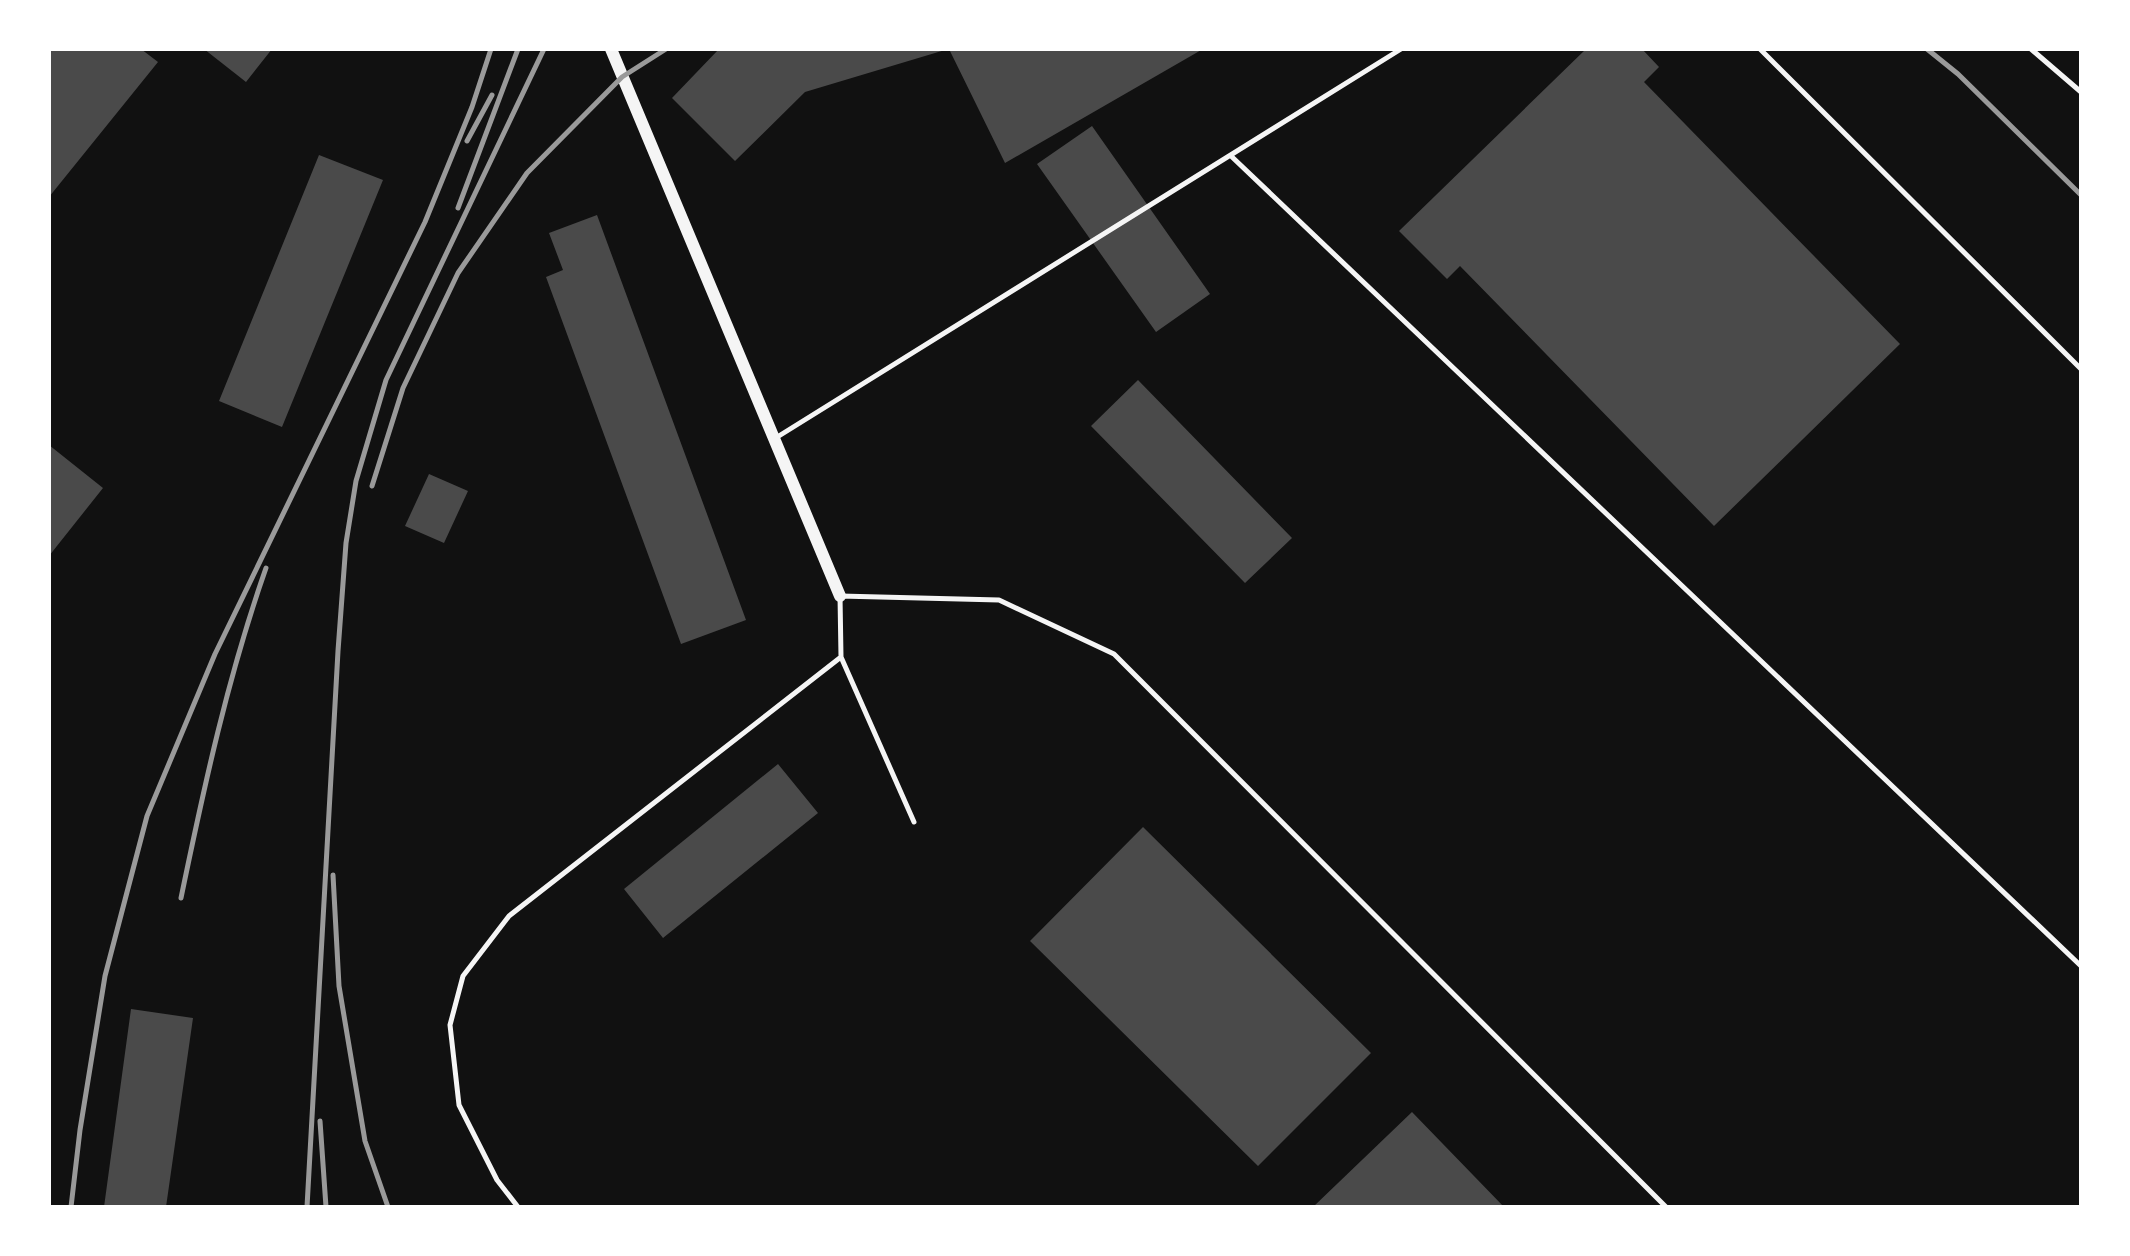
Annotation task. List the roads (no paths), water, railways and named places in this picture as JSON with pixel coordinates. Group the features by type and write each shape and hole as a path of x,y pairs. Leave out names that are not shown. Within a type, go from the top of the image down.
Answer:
{"street":[{"path":"611,49 840,596"}],"lane":[{"path":"774,439 1401,49"},
{"path":"1759,49 2081,369"},
{"path":"2031,49 2081,92"},
{"path":"1231,156 2081,966"},
{"path":"914,822 841,657 840,596 999,600 1114,654 1666,1207"},
{"path":"518,1207 497,1180 459,1105 450,1026 463,976 509,916 841,657"}],"railway":[{"path":"71,1207 80,1130 105,976 147,816 215,654 425,222 472,107 491,49"},
{"path":"458,208 518,49"},
{"path":"307,1207 338,651 346,543 356,481 386,380 544,49"},
{"path":"372,486 403,388 458,273 527,173 622,77 666,49"},
{"path":"1927,49 1958,74 2081,195"},
{"path":"467,141 492,95"},
{"path":"181,898 228,691 266,568"},
{"path":"333,875 339,986 365,1141 388,1207"},
{"path":"320,1121 326,1207"}]}
